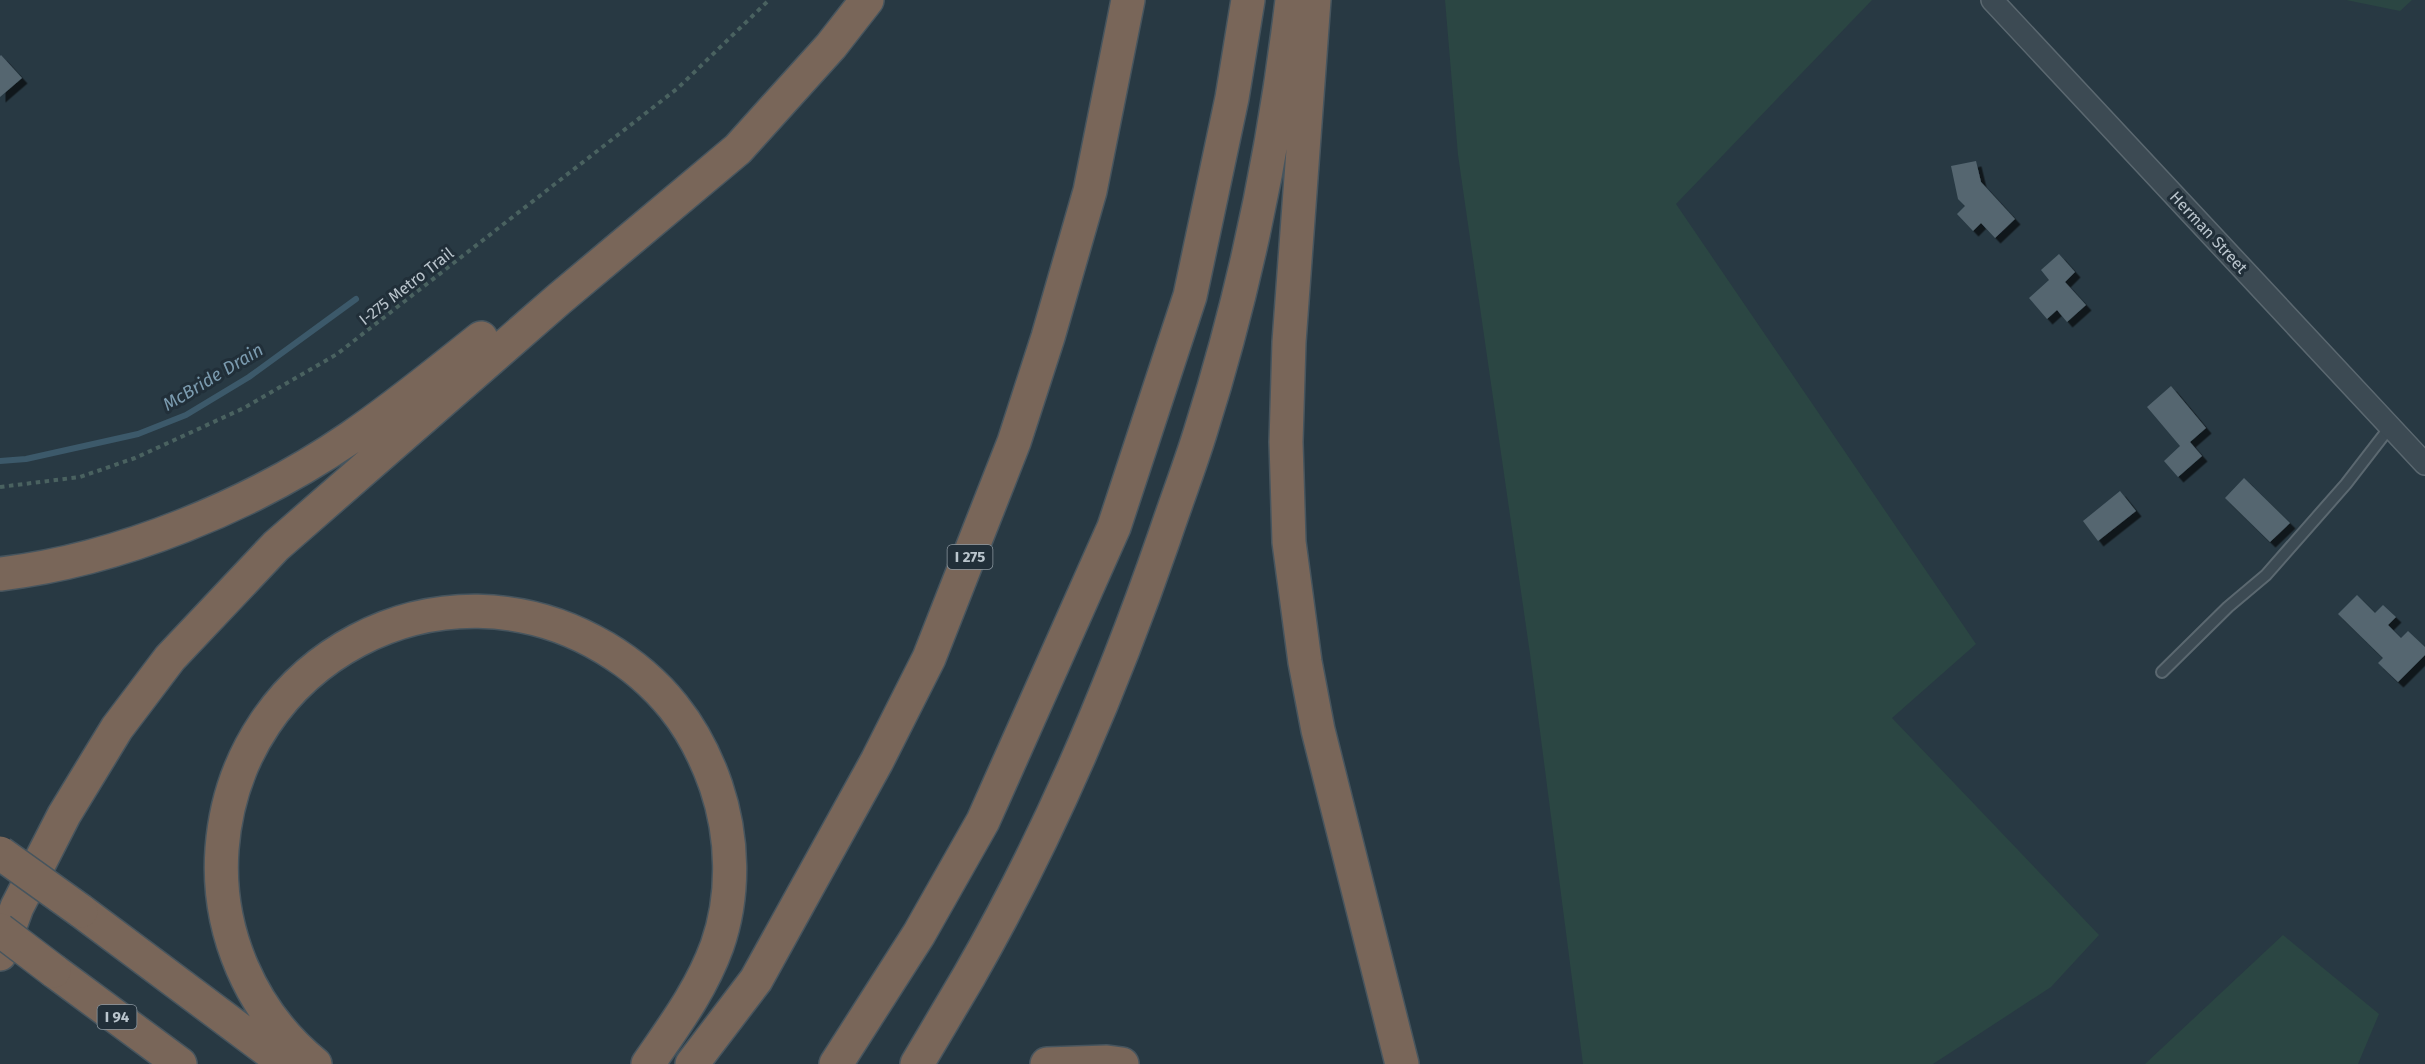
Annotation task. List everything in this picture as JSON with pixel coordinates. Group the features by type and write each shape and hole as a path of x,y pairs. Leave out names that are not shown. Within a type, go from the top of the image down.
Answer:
{"highway":[{"path":"0,954 17,907 64,815 117,728 177,650 276,546 560,299 738,149 831,46 867,0"},
{"name":"I 275","path":"692,1064 756,980 877,761 929,658 1014,442 1048,337 1090,191 1128,0"},
{"path":"836,1064 919,934 983,821 1114,527 1190,296 1232,98 1248,0"},
{"path":"916,1064 970,974 1043,833 1089,731 1140,607 1201,429 1234,309 1266,170 1285,61 1292,0"},
{"path":"1314,0 1289,342 1286,442 1289,542 1305,662 1318,730 1402,1064"},
{"path":"0,574 87,556 162,534 227,508 349,439 409,396 785,96"},
{"path":"315,1064 282,1032 259,1002 234,950 228,928 222,897 220,865 229,803 238,773 265,722 292,688 339,650 373,632 402,621 470,610 500,612 537,619 584,636 624,660 656,685 684,721 708,764 723,808 729,854 727,902 718,943 699,989 648,1064"},
{"path":"0,853 286,1064"},
{"name":"I 94","path":"0,930 180,1064"},
{"path":"1047,1064 1107,1062 1122,1064"}],"street":[{"name":"Herman Street","path":"1992,0 2425,464"}],"lane":[{"path":"2162,672 2228,607 2266,575 2330,502 2390,427"}],"path":[{"name":"I-275 Metro Trail","path":"0,487 81,477 135,458 244,408 337,354 678,88 769,0"}],"green space":[{"path":"1445,0 1872,0 1676,204 1976,644 1892,718 2099,935 2051,987 1933,1064 1583,1064 1530,654 1458,155"},
{"path":"2346,0 2412,0 2400,11"},
{"path":"2283,935 2379,1014 2358,1064 2145,1064"}],"building":[{"path":"0,56 22,78 0,97"},
{"path":"1976,161 1981,182 2015,219 1995,238 1981,223 1973,231 1957,214 1965,206 1958,199 1951,166"},
{"path":"2059,254 2075,272 2065,282 2086,305 2067,322 2057,310 2047,319 2029,298 2049,280 2041,270"},
{"path":"2171,386 2206,428 2190,442 2202,456 2178,477 2164,461 2180,446 2147,407"},
{"path":"2244,478 2290,523 2270,542 2225,498"},
{"path":"2120,491 2136,511 2098,541 2083,521"},
{"path":"2357,595 2375,613 2383,605 2396,617 2388,625 2401,638 2408,631 2425,647 2425,655 2398,682 2378,663 2383,658 2338,614"}],"waterway":[{"name":"McBride Drain","path":"0,461 26,459 138,434 186,415 249,377 356,299"}]}
